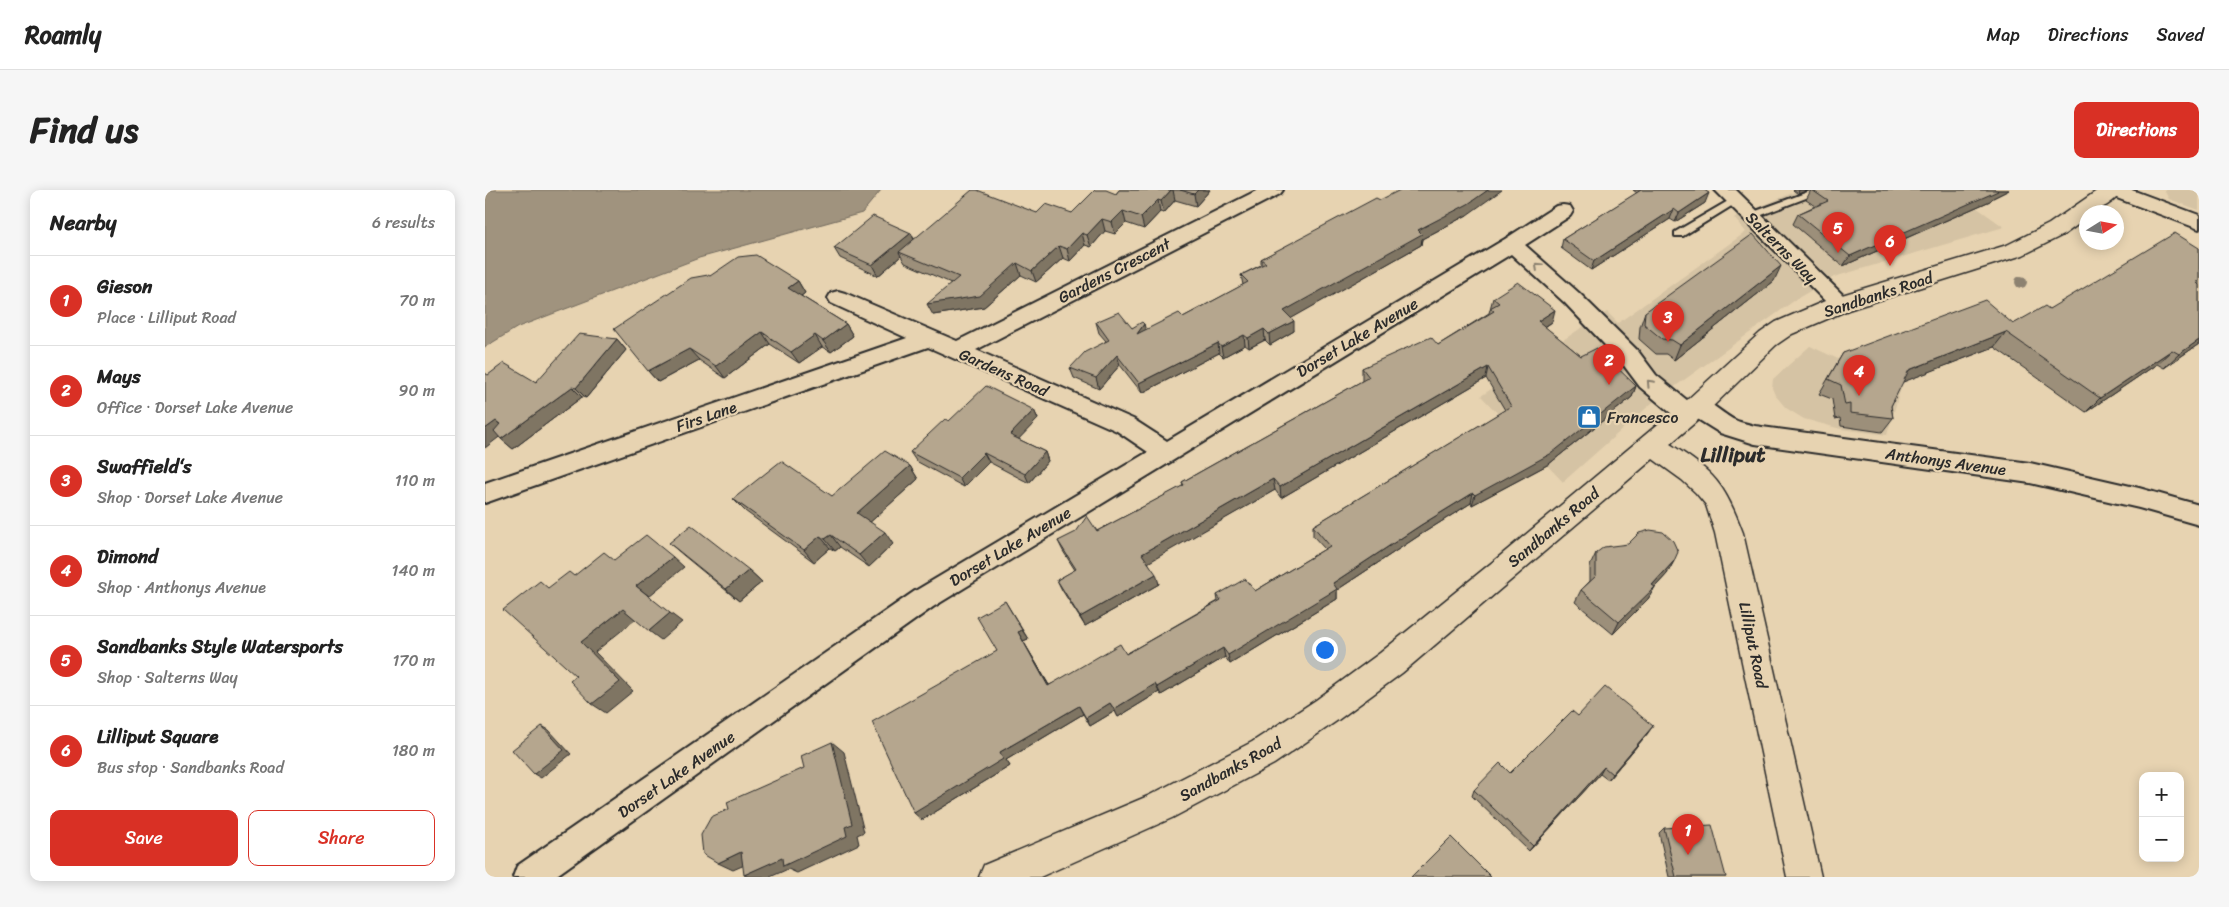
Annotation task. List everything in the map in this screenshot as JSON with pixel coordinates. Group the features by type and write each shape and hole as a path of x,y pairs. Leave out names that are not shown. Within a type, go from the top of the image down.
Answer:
{"main road":[{"name":"Sandbanks Road","path":"996,877 1033,863 1160,807 1263,753 1327,710 1391,664 1691,411 1768,339 1800,320 1840,304 2015,250 2057,229 2113,190"},
{"name":"Lilliput Road","path":"1651,444 1695,475 1713,494 1729,533 1805,877"}],"street":[{"name":"Gardens Crescent","path":"957,352 973,341 1273,190"},
{"path":"2113,190 2199,222"},
{"name":"Salterns Way","path":"1730,195 1840,304"},
{"name":"Dorset Lake Avenue","path":"528,877 924,598 1512,244 1563,211"},
{"path":"1512,244 1572,298 1630,357 1648,381 1691,411"},
{"name":"Gardens Road","path":"837,298 1125,425 1146,437 1166,453"},
{"name":"Firs Lane","path":"485,493 927,339"},
{"name":"Anthonys Avenue","path":"1691,411 1728,427 1755,435 2030,473 2139,498 2199,515"}],"lane":[{"path":"1751,216 1822,190"},
{"path":"1679,234 1730,195"}],"shaded area":[{"path":"485,190 881,190 862,213 699,258 518,327 485,347"},
{"path":"1799,190 1952,190 2004,227 1834,277 1798,298 1652,403 1563,482 1481,396 1607,312 1618,323 1746,232 1734,218"},
{"path":"2164,190 2199,190 2199,210 2169,199"},
{"path":"1810,346 1901,388 1887,435 1841,429 1804,419 1786,408 1775,395 1772,388 1773,379"}],"building":[{"path":"972,190 977,190 1037,213 1046,204 1072,213 1095,190 1106,190 1116,194 1119,190 1171,190 1141,217 1123,211 1112,222 1102,219 1087,235 1082,233 1067,249 1059,246 1032,271 1017,263 980,296 927,304 959,277 899,252"},
{"path":"1180,190 1198,190 1194,194"},
{"path":"1400,190 1488,190 1468,204 1418,230 1422,234 1284,311 1294,321 1269,334 1264,329 1248,338 1244,335 1221,347 1218,343 1139,383 1117,355 1096,378 1070,368 1085,352 1109,340 1096,322 1119,312 1132,328 1142,322 1144,324 1137,334 1179,313 1183,317 1248,282 1241,275 1266,263 1261,259 1376,198 1380,200"},
{"path":"1641,190 1704,190 1709,193 1679,213 1674,209 1594,261 1563,239"},
{"path":"1812,190 1998,191 1850,256 1798,214 1828,201"},
{"path":"873,216 911,233 872,265 834,248"},
{"path":"2175,233 2199,248 2199,281 2196,282 2199,285 2199,340 2179,354 2172,350 2100,398 2006,332 1909,370 1891,406 1893,418 1850,413 1850,404 1845,405 1841,385 1828,379 1843,353 1985,300 2013,324 2045,306 2049,309"},
{"path":"1753,234 1781,266 1680,345 1672,340 1662,339 1644,324 1645,312"},
{"path":"756,255 798,281 788,288 846,324 823,341 815,335 791,352 762,332 716,366 689,349 648,371 614,329 691,278 710,276 738,257"},
{"path":"1518,282 1555,310 1538,321 1581,356 1597,348 1636,386 1552,453 1475,495 1473,493 1421,525 1333,583 1337,589 1228,655 1223,648 1157,687 1155,684 1114,709 1110,703 1086,718 1079,706 1000,752 1003,759 914,813 872,722 997,651 977,617 1005,601 1022,630 1018,632 1048,686 1120,644 1126,654 1221,600 1217,595 1245,579 1255,591 1330,546 1313,526 1511,406 1488,367 1280,487 1273,479 1142,554 1156,574 1080,617 1057,580 1076,569 1058,541 1076,532 1087,516 1097,531 1184,485 1182,482 1369,377 1362,368 1431,337 1438,345 1494,311 1490,308 1499,303 1493,298"},
{"path":"579,334 617,339 576,388 572,387 501,439 494,431 500,424 496,421 485,429 485,373 488,375 504,363 536,382"},
{"path":"986,386 1034,410 1010,435 1045,452 1025,474 984,453 959,478 910,452 945,419 949,421"},
{"path":"885,451 910,466 857,513 885,532 859,555 831,535 825,539 820,536 804,550 733,499 781,461 832,496"},
{"path":"691,525 749,570 726,589 669,543"},
{"path":"1650,530 1663,532 1673,541 1678,552 1674,561 1652,585 1655,587 1619,622 1581,590 1596,576 1596,553 1604,547 1628,544 1639,533"},
{"path":"646,535 673,557 636,586 670,613 649,631 623,609 581,642 620,682 592,704 570,681 576,676 503,610 540,581 548,588 569,572 574,576 604,552 614,560"},
{"path":"1605,687 1653,726 1612,774 1604,767 1533,846 1474,790 1500,763 1510,773 1572,711 1578,716"},
{"path":"542,726 564,750 534,774 512,750"},
{"path":"832,742 852,824 845,827 847,836 783,866 782,858 744,875 741,852 718,863 703,854 701,835 711,817 729,809 727,802 804,768 801,756"},
{"path":"1712,825 1726,877 1676,877 1664,828"},
{"path":"1451,837 1491,877 1411,877"}],"place":[{"name":"Sandbanks Style Watersports","path":"1838,253"},
{"name":"Lilliput Square","path":"1890,266"},
{"name":"Swaffield‘s","path":"1668,342"},
{"name":"Mays","path":"1609,385"},
{"name":"Dimond","path":"1859,396"},
{"name":"Francesco","path":"1589,417"},
{"name":"Gieson","path":"1688,855"}],"district":[{"name":"Lilliput","path":"1733,455"}]}
